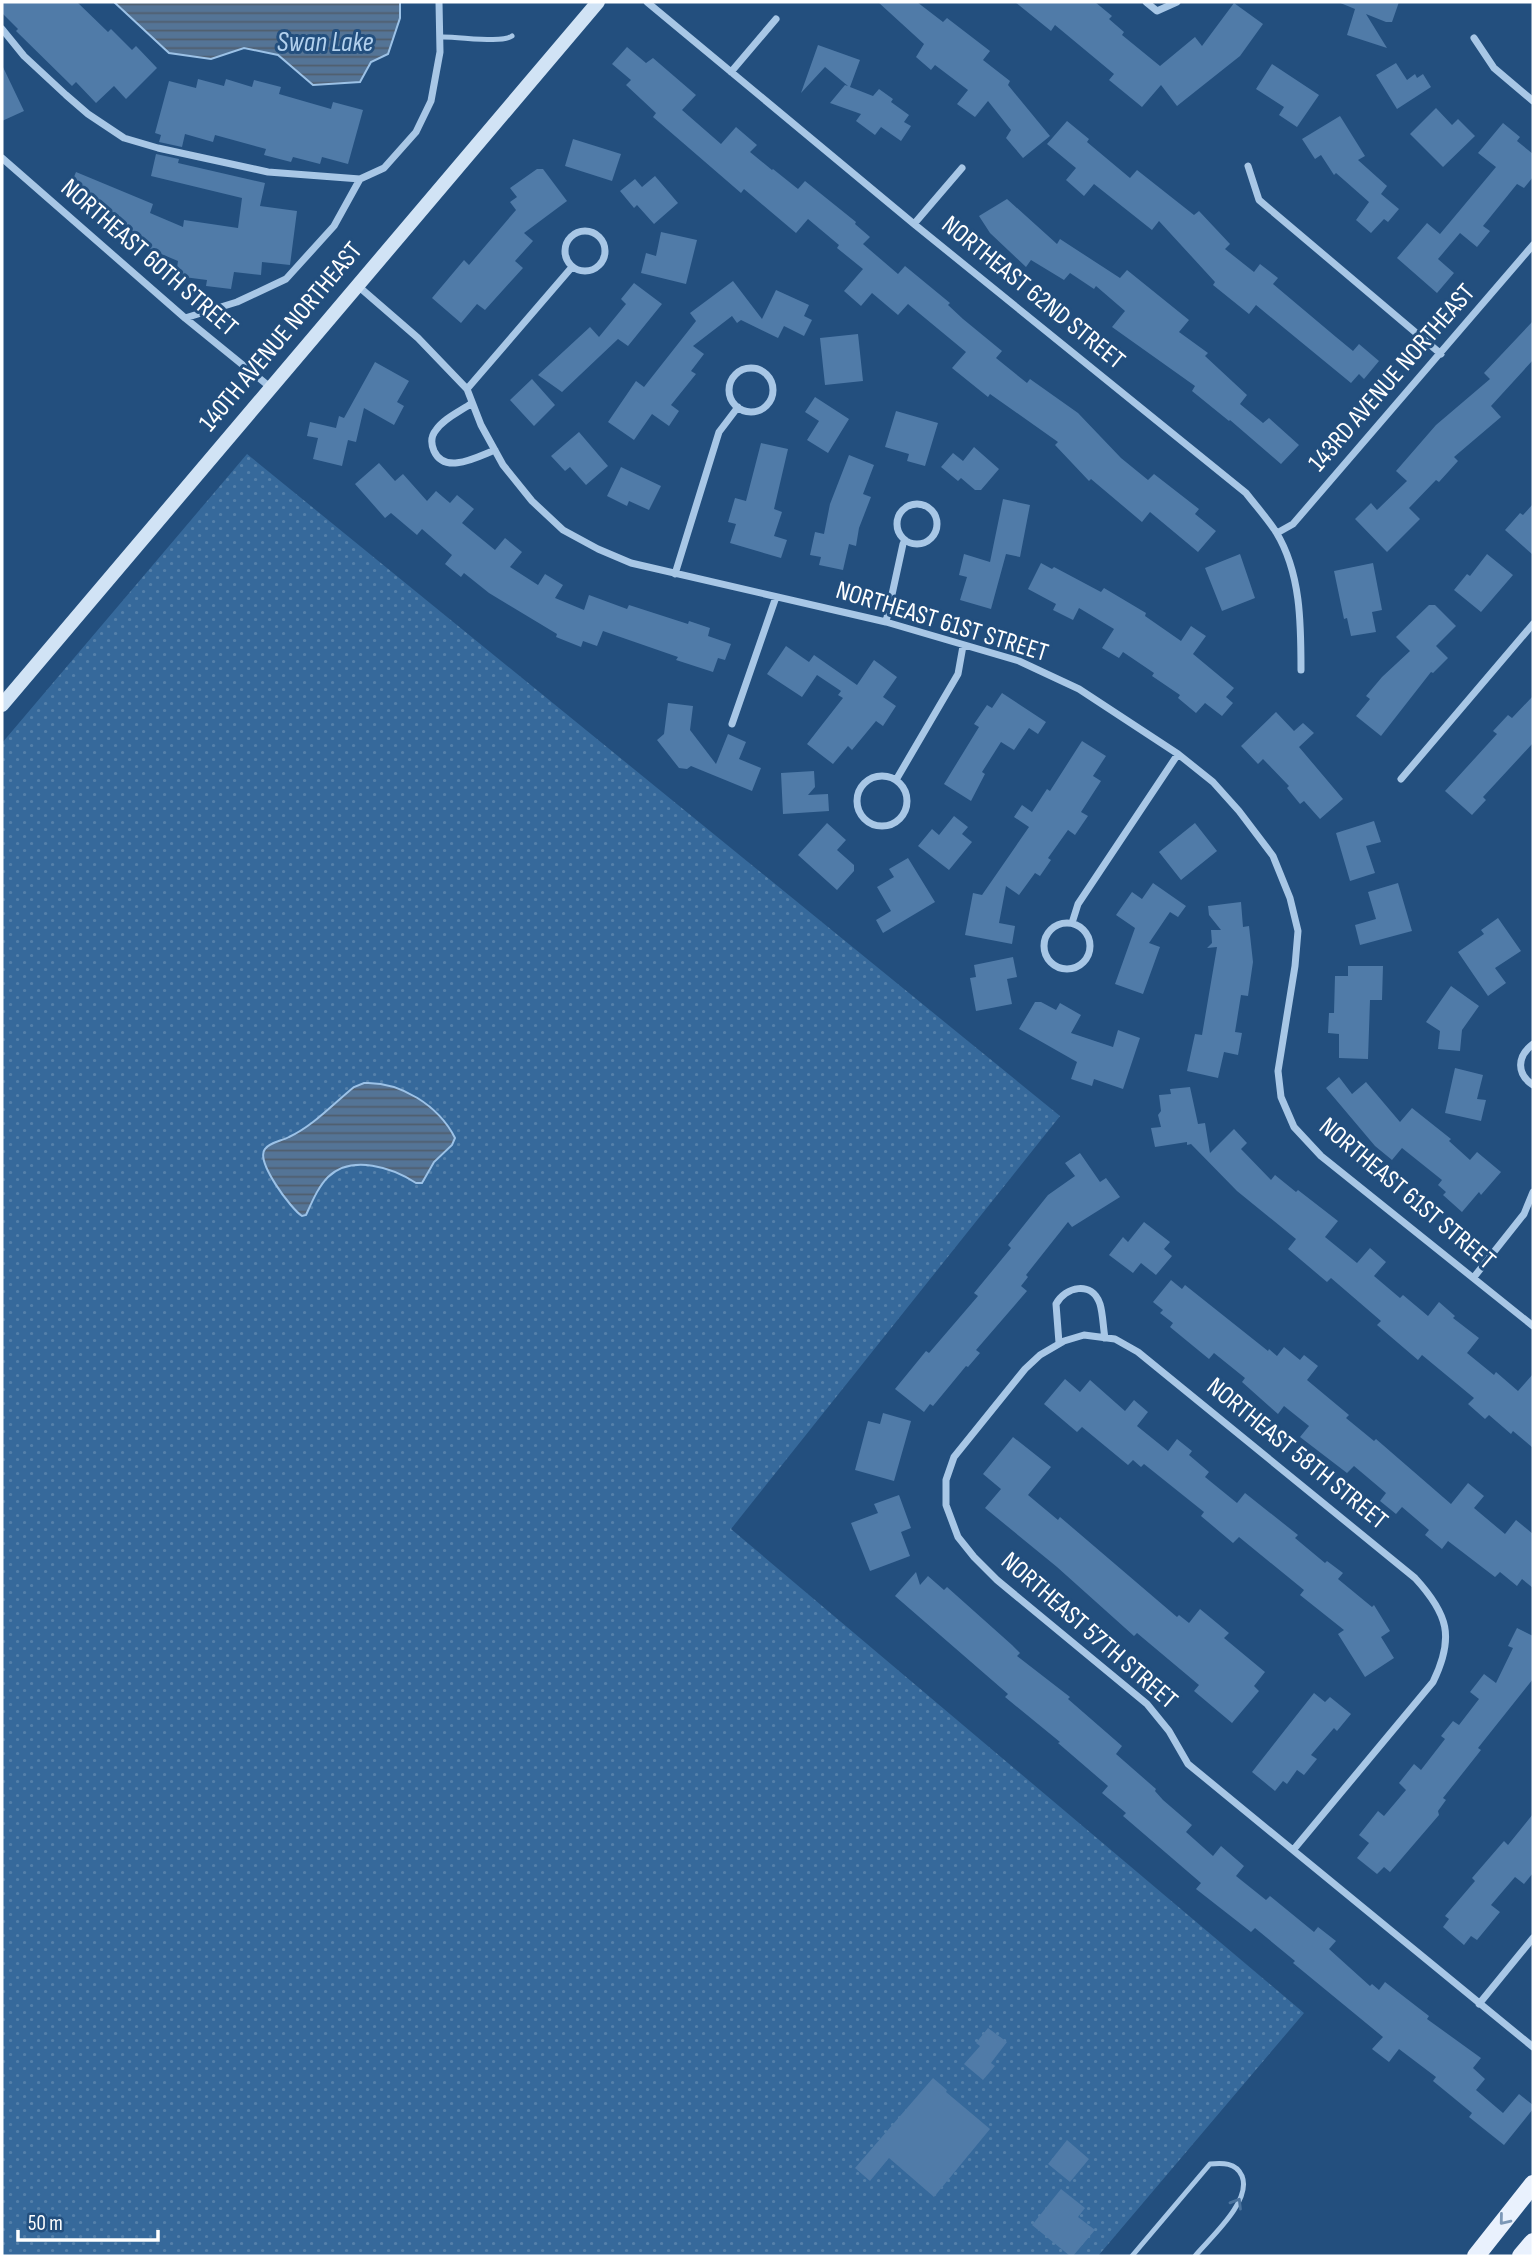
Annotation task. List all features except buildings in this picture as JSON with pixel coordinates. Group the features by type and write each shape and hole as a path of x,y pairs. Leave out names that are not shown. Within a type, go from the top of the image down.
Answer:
{"main road":[{"path":"1476,2256 1533,2184"},
{"path":"1521,2256 1533,2242"}],"street":[{"path":"2,29 24,57 66,95 88,114 124,138 268,172 360,179 384,168 416,132 431,101 440,52 439,2"},
{"name":"140TH AVENUE NORTHEAST","path":"2,705 597,2"},
{"name":"NORTHEAST 62ND STREET","path":"647,2 914,224 1246,493 1277,534 1292,570 1301,617 1301,670"},
{"path":"1146,2 1157,11 1177,2"},
{"path":"731,72 776,19"},
{"path":"1474,38 1494,68 1533,101"},
{"name":"NORTHEAST 60TH STREET","path":"2,158 185,318 270,387"},
{"path":"1248,166 1259,200 1441,354"},
{"path":"914,224 962,168"},
{"path":"185,318 237,302 286,279 334,226 360,179"},
{"path":"583,232 598,236 605,250 600,264 586,271 572,267 565,253 570,239 583,232"},
{"name":"143RD AVENUE NORTHEAST","path":"1277,534 1293,524 1533,245"},
{"path":"467,389 572,267"},
{"name":"NORTHEAST 61ST STREET","path":"357,286 418,338 467,389 503,465 532,501 563,530 631,564 886,622 1020,661 1079,689 1178,754 1213,782 1273,856 1290,898 1298,931 1278,1071 1281,1097 1294,1127 1321,1156 1533,1326"},
{"path":"751,368 765,373 773,386 770,401 752,412 738,407 730,395 730,387 737,374 751,368"},
{"path":"472,403 437,427 432,440 435,453 444,462 457,464 495,450"},
{"path":"675,574 719,432 738,407"},
{"path":"913,505 928,508 936,520 933,535 920,544 905,540 897,528 900,513 913,505"},
{"path":"886,622 905,540"},
{"path":"732,724 776,597"},
{"path":"1401,779 1533,624"},
{"path":"896,780 958,674 963,646"},
{"path":"1072,923 1078,904 1178,754"},
{"path":"880,776 896,780 902,785 907,800 903,816 890,825 874,825 867,821 858,807 859,790 872,778 880,776"},
{"path":"1072,923 1089,937 1090,953 1082,965 1068,970 1060,969 1053,965 1044,952 1046,936 1057,925 1072,923"},
{"path":"1533,1044 1526,1049 1520,1064 1525,1079 1533,1086"},
{"path":"1474,1277 1524,1214 1533,1192"},
{"path":"1059,1343 1056,1304 1066,1292 1073,1289 1086,1289 1096,1297 1105,1338"},
{"name":"NORTHEAST 58TH STREET","path":"1084,1335 1115,1339 1138,1352 1415,1578 1435,1600 1446,1640 1444,1659 1433,1682 1294,1849"},
{"name":"NORTHEAST 57TH STREET","path":"1084,1335 1059,1343 1040,1354 1025,1368 954,1457 946,1480 946,1505 958,1537 998,1580 1147,1704 1169,1731 1188,1764 1533,2047"},
{"path":"1479,2004 1533,1938"}],"lane":[{"path":"440,37 506,41 512,36"},
{"path":"1132,2256 1210,2164 1226,2162 1240,2171 1245,2185 1241,2201 1195,2256"}],"shaded area":[{"path":"247,454 1060,1116 731,1529 1304,2013 1098,2256 2,2256 2,743"}],"water":[{"name":"Swan Lake","path":"114,2 400,2 400,18 388,54 371,62 360,82 313,85 278,55 244,48 211,59 169,53"},
{"path":"364,1083 391,1086 429,1106 448,1126 455,1138 452,1145 434,1162 422,1183 372,1166 349,1166 338,1170 324,1181 306,1215 302,1216 269,1174 263,1155 265,1149 306,1127 354,1087"}]}
